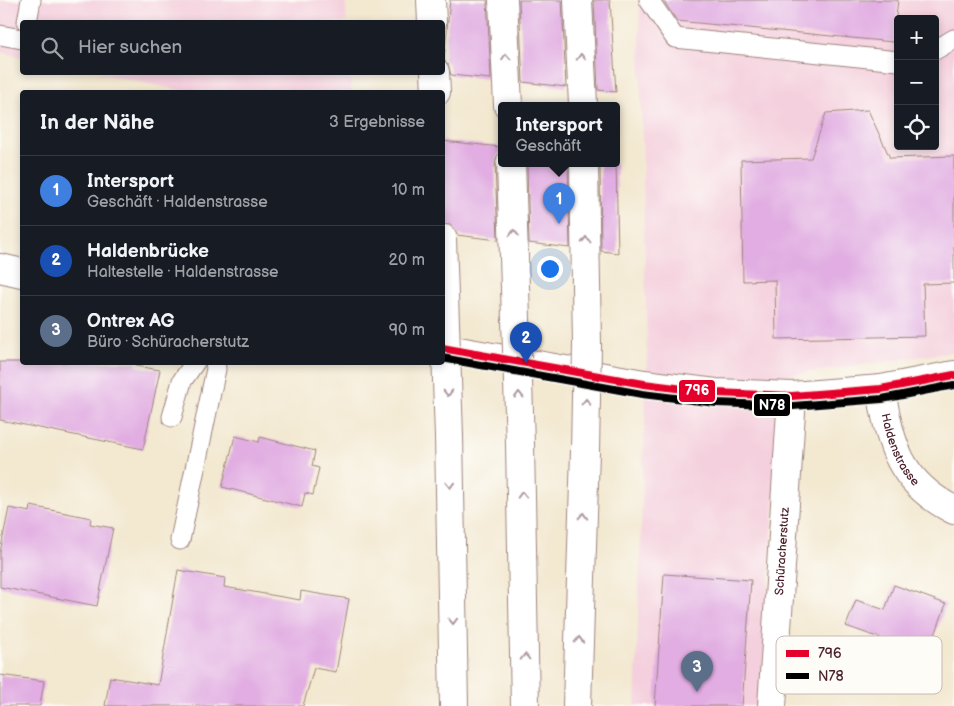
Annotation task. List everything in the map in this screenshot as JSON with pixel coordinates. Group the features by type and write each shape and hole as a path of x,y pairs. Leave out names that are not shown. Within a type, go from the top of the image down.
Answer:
{"main road":[{"path":"431,0 432,20"},
{"path":"503,0 508,102"},
{"path":"578,0 582,102"},
{"path":"435,75 436,90"},
{"path":"511,167 520,444 525,706"},
{"path":"577,706 587,335 584,167"},
{"path":"0,268 20,273"},
{"path":"445,323 454,706"},
{"path":"445,349 644,384 716,394 792,396 881,389 954,375"},
{"name":"Haldenstrasse","path":"881,389 887,425 893,446 901,463 935,501 954,510"},
{"name":"Schüracherstutz","path":"777,636 792,396"},
{"name":"Schüracherstutz","path":"772,706 776,644"}],"lane":[{"path":"27,20 31,0"},
{"path":"649,0 675,38 894,61"},
{"path":"0,35 20,40"},
{"path":"939,48 954,39"},
{"path":"172,417 182,381 193,365"},
{"path":"180,540 215,365"}],"shaded area":[{"path":"0,0 345,0 347,20 20,20 20,57 0,52"},
{"path":"639,0 954,0 954,352 782,376 761,706 635,706 647,356"},
{"path":"106,75 350,75 352,90 179,90"}],"building":[{"path":"450,0 487,0 491,79 451,75 448,64 445,61"},
{"path":"519,0 562,0 566,87 523,82"},
{"path":"594,0 610,0 616,92 598,90"},
{"path":"663,0 898,0 896,15 894,15 893,42 677,21"},
{"path":"868,110 890,158 954,156 954,283 923,284 925,336 776,339 775,280 743,281 741,160 811,158 826,113"},
{"path":"445,141 498,147 495,164 498,240 457,235 450,225 445,224"},
{"path":"527,167 568,167 570,248 529,243"},
{"path":"600,167 616,167 618,253 601,251"},
{"path":"0,362 20,362 20,365 136,365 160,370 143,449 0,420"},
{"path":"235,436 259,442 260,437 315,451 312,466 319,468 313,495 305,493 302,507 222,487"},
{"path":"31,506 91,518 90,524 113,528 97,606 0,587 0,552 9,508 30,512"},
{"path":"178,570 225,578 224,587 300,600 301,591 349,599 336,672 314,668 303,706 105,706 110,677 158,685"},
{"path":"664,574 751,580 742,706 655,706"},
{"path":"894,585 946,604 935,636 874,636 846,626 856,600 885,610"},
{"path":"0,675 44,681 40,706 0,706"}],"transit line":[{"name":"796","path":"445,349 644,384 716,393 792,396 881,389 954,375"},
{"name":"N78","path":"445,359 642,394 716,403 793,406 882,399 954,385"}],"place":[{"name":"Intersport","path":"559,224"},
{"name":"Haldenbrücke","path":"526,363"},
{"name":"Ontrex AG","path":"697,692"}]}
